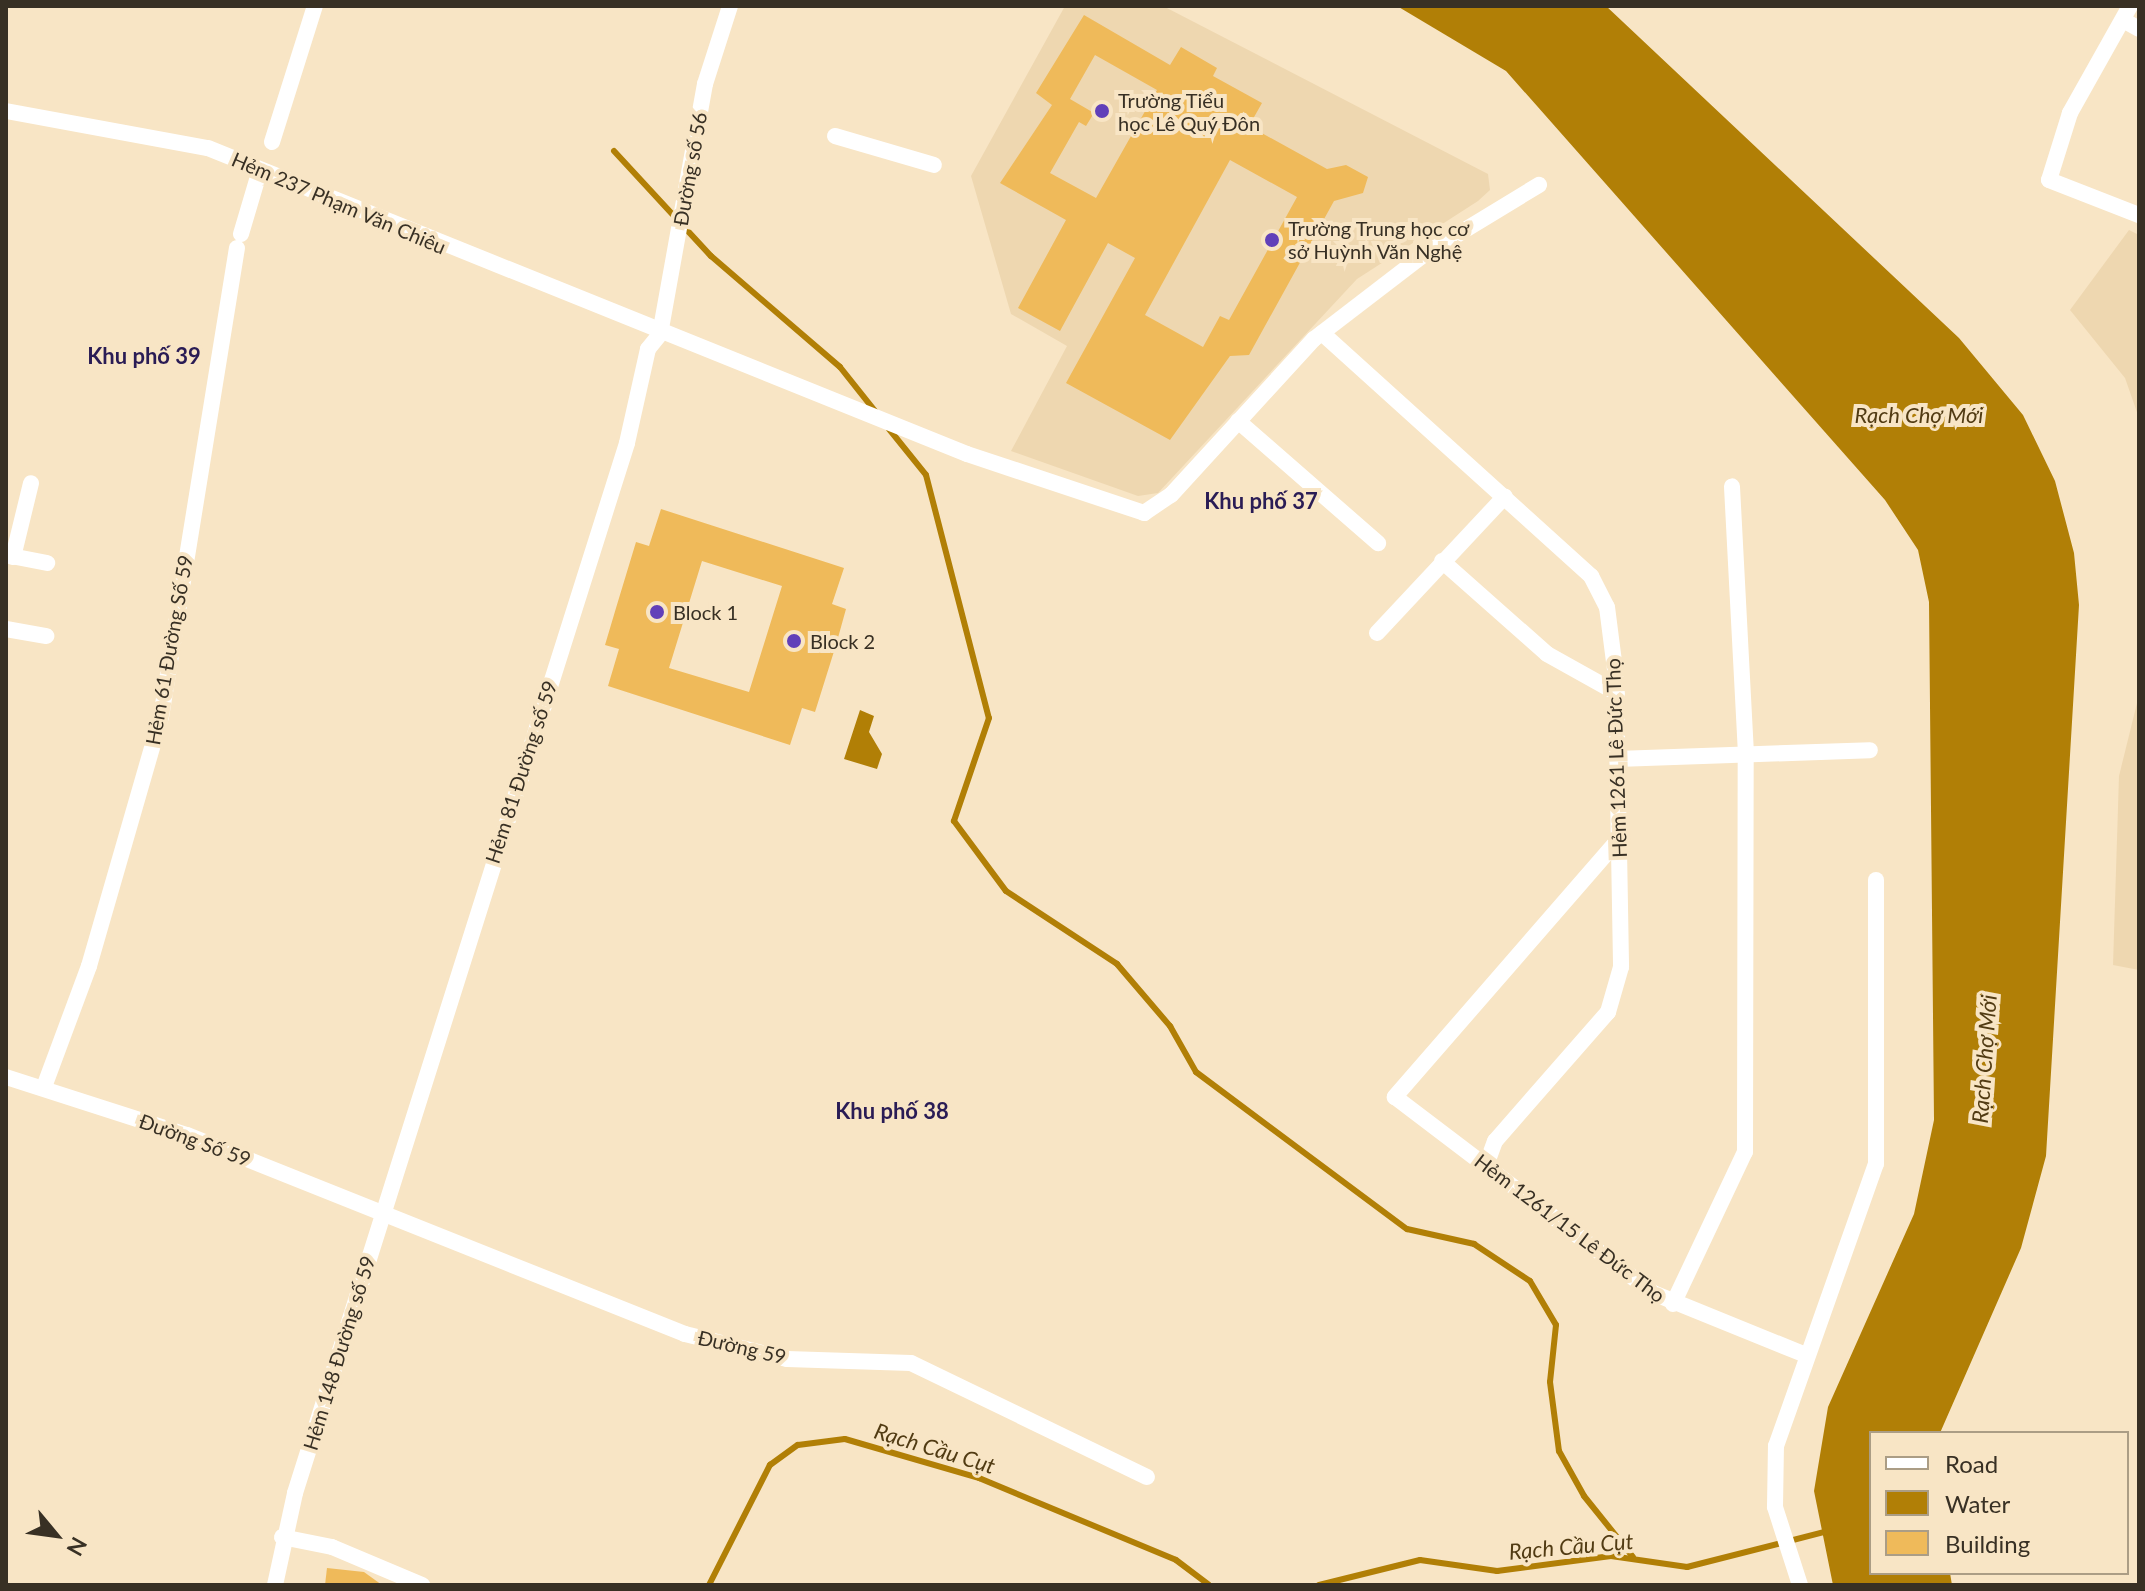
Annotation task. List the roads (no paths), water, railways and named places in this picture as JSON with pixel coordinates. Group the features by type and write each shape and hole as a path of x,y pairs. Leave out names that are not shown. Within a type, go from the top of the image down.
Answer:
{"street":[{"path":"272,142 315,6"},
{"name":"Đường số 56","path":"660,334 705,84 730,6"},
{"path":"2139,29 2126,13 2070,113 2049,180 2139,215"},
{"name":"Hẻm 237 Phạm Văn Chiêu","path":"6,111 193,145 863,413 1144,513 1159,507 1322,333 1422,256 1539,185"},
{"path":"835,136 934,165"},
{"name":"Hẻm 61 Đường Số 59","path":"44,1087 89,966 161,717 239,241 260,170"},
{"name":"Hẻm 1261 Lê Đức Thọ","path":"1322,333 1591,576 1607,607 1617,693 1621,967 1608,1012 1495,1141 1486,1166"},
{"name":"Hẻm 81 Đường số 59","path":"382,1212 627,443 648,349 660,334"},
{"path":"1238,421 1378,543"},
{"path":"31,483 10,556 47,563"},
{"path":"1673,1304 1745,1152 1746,754 1732,486"},
{"path":"1377,633 1505,496"},
{"path":"1442,561 1547,654 1617,693"},
{"path":"6,629 46,636"},
{"path":"1617,759 1870,750"},
{"name":"Hẻm 1261/15 Lê Đức Thọ","path":"1619,839 1395,1097 1673,1304 1803,1354"},
{"path":"1799,1583 1775,1507 1776,1446 1803,1354 1876,1164 1876,880"},
{"name":"Đường Số 59","path":"6,1077 44,1087 382,1212"},
{"name":"Đường 59","path":"382,1212 685,1334 787,1359 911,1363 1147,1477"},
{"name":"Hẻm 148 Đường số 59","path":"282,1537 382,1212"},
{"path":"275,1585 282,1537 332,1547 422,1585"}],"water":[{"name":"Rạch Chợ Mới","path":"1397,6 1606,6 1959,338 2023,415 2055,481 2074,553 2079,605 2046,1156 2021,1248 1941,1431 1869,1431 1869,1575 1950,1575 1952,1585 1833,1585 1814,1491 1828,1407 1914,1214 1934,1120 1929,602 1918,550 1885,500 1506,71"},
{"path":"860,710 874,716 869,732 882,754 877,769 844,759"}],"waterway":[{"path":"614,151 711,256 840,367 875,411"},
{"path":"889,429 926,475 989,718 954,821 1006,891 1117,964 1170,1026 1196,1072 1407,1229 1474,1244 1530,1281 1556,1325 1550,1382 1559,1451 1584,1496 1633,1557"},
{"name":"Rạch Cầu Cụt","path":"709,1585 770,1465 798,1445 845,1439 979,1478 1176,1560 1209,1585"},
{"name":"Rạch Cầu Cụt","path":"1319,1585 1420,1560 1497,1571 1611,1556 1687,1567 1828,1531"}],"place":[{"name":"Trường Tiểu học Lê Quý Đôn","path":"1102,111"},
{"name":"Trường Trung học cơ sở Huỳnh Văn Nghệ","path":"1272,240"},
{"name":"Block 1","path":"657,612"},
{"name":"Block 2","path":"794,641"}],"district":[{"name":"Khu phố 39","path":"144,356"},
{"name":"Khu phố 37","path":"1261,501"},
{"name":"Khu phố 38","path":"892,1111"}]}
